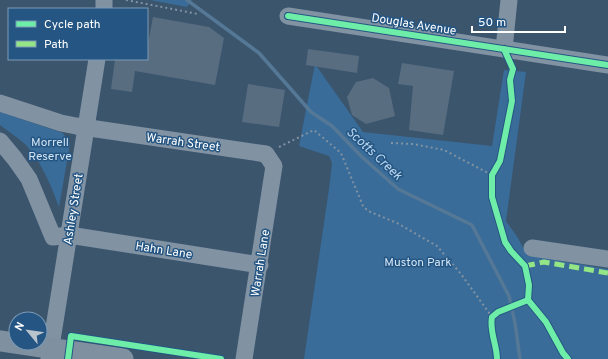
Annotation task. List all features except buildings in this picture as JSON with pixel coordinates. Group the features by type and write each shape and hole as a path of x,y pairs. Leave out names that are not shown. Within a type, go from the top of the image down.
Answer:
{"main road":[{"path":"0,341 50,354 123,359"}],"street":[{"path":"504,49 510,0"},
{"name":"Douglas Avenue","path":"288,16 608,65"},
{"name":"Ashley Street","path":"50,354 97,60"},
{"name":"Warrah Street","path":"0,103 61,123 270,160"},
{"name":"Hahn Lane","path":"0,141 29,179 53,237 69,235 260,264"},
{"name":"Warrah Lane","path":"244,359 260,264 270,160"},
{"path":"532,248 608,259"}],"path":[{"path":"126,0 198,14"},
{"path":"270,160 274,149 314,130 341,153 363,206 368,211 397,224 437,246 460,274 492,319 498,312"},
{"path":"391,142 413,144 444,150 494,173 492,183"},
{"path":"529,292 526,301 546,322 563,353 568,359"}],"green space":[{"path":"150,0 192,0 187,7"},
{"name":"Muston Park","path":"315,64 363,132 492,146 504,70 526,72 506,221 518,238 527,255 608,269 608,359 304,359 332,163 329,156 299,146"},
{"name":"Morrell Reserve","path":"0,112 63,133 70,144 59,207 41,165 25,144 0,125"}],"waterway":[{"name":"Scotts Creek","path":"187,0 259,53 311,112 332,126 362,157 398,189 472,225 509,296 515,323 520,359"}],"marked path":[{"path":"525,266 544,262 608,273"}],"cycle path":[{"path":"288,16 608,65"},
{"path":"504,49 513,69 510,80 512,101 500,161 492,175 492,197 505,242 525,266 529,285 528,300 546,322 563,353 568,359"},
{"path":"497,359 492,333 492,317 498,312 528,300"},
{"path":"68,359 71,336 221,359"}]}
